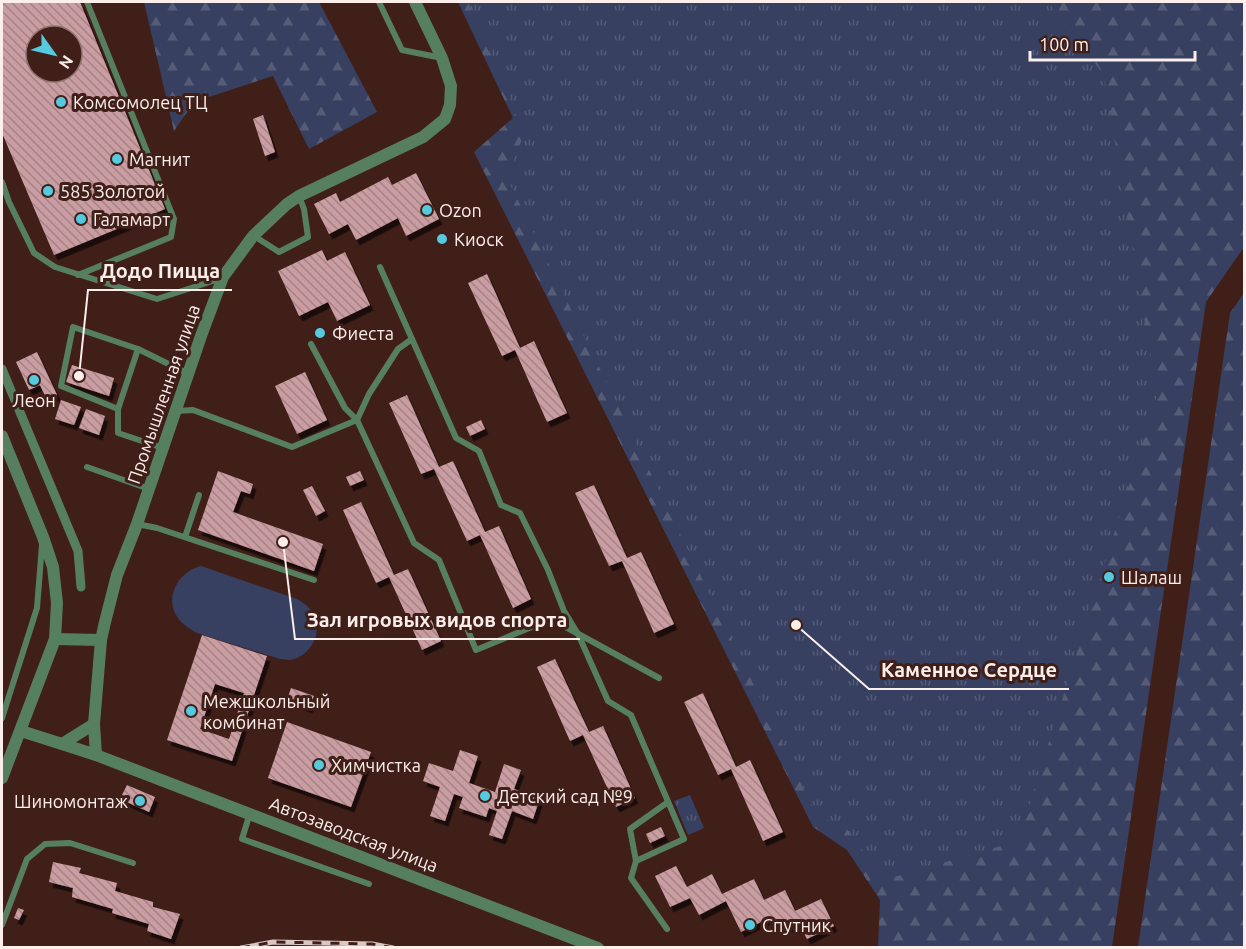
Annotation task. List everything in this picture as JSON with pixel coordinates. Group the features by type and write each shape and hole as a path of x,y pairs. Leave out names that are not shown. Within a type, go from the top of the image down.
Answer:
{"street":[{"path":"415,2 442,58"},
{"name":"Промышленная улица","path":"96,755 94,724 101,640 117,575 150,489 223,277 253,236 287,204 299,196 423,137 446,119 450,105 451,86 442,58"},
{"path":"2,369 78,551 81,587"},
{"path":"2,436 53,567 57,603 55,639 21,731 6,753 2,778"},
{"path":"55,639 101,640"},
{"path":"62,744 94,724"},
{"name":"Автозаводская улица","path":"21,731 96,755 598,948"}],"lane":[{"path":"78,275 171,237 174,219 87,2"},
{"path":"379,2 402,50 442,58"},
{"path":"2,182 9,202 34,253 55,267 157,299 223,277"},
{"path":"253,236 279,252 308,237 304,209 299,196"},
{"path":"2,205 9,202"},
{"path":"380,267 456,438 479,451 501,505 520,513 608,701 631,715 684,839 636,861"},
{"path":"118,409 60,386 73,327 138,349 189,374"},
{"path":"176,411 193,410 292,447 357,420 369,394 398,349 412,339"},
{"path":"311,344 345,408 357,420 414,543 439,560 476,650 552,619 659,678"},
{"path":"138,349 118,409 118,433 163,448"},
{"path":"87,467 150,489"},
{"path":"185,537 199,495"},
{"path":"137,524 157,528 314,580"},
{"path":"2,718 37,608 43,537"},
{"path":"667,929 631,878 636,861 630,829 668,802"},
{"path":"250,813 242,839 369,884"},
{"path":"2,925 27,859 45,844 70,843 133,863"}],"green space":[{"path":"144,2 319,2 377,112 309,149 273,76 194,102 174,131"},
{"path":"458,2 1244,2 1244,247 1206,302 1112,947 878,947 880,900 847,850 813,827 474,152 513,118"},
{"path":"468,2 1048,2 1104,75 1157,396 1018,841 884,880 844,825 818,817 507,178 524,134"},
{"path":"1244,293 1244,947 1138,947 1230,313"},
{"path":"201,566 297,599 309,607 317,629 316,637 309,650 296,658 280,659 197,633 187,627 174,610 173,594 180,579 186,573"},
{"path":"690,795 704,828 688,835 674,801"}],"building":[{"name":"Комсомолец ТЦ","path":"2,2 80,2 165,209 54,255 2,133"},
{"path":"263,115 275,152 265,156 253,119"},
{"path":"416,173 439,219 406,236 398,218 356,240 348,224 329,234 314,204 336,193 340,202 388,177 392,185"},
{"path":"322,250 327,261 345,252 370,305 337,321 328,302 299,316 278,271"},
{"path":"487,274 520,348 534,341 567,413 547,422 515,350 502,356 468,283"},
{"path":"37,352 57,395 47,400 40,385 29,390 16,362"},
{"path":"72,365 114,378 109,396 66,382"},
{"path":"305,372 327,420 297,434 275,386"},
{"path":"407,395 439,467 453,461 485,532 499,526 531,599 513,608 480,535 467,541 434,469 421,474 389,403"},
{"path":"61,400 81,407 74,425 55,419"},
{"path":"86,409 105,416 99,435 79,428"},
{"path":"481,420 485,429 470,436 466,427"},
{"path":"218,471 253,484 250,494 241,491 233,512 323,544 314,571 198,530"},
{"path":"360,471 364,480 350,486 346,477"},
{"path":"594,485 627,558 641,552 674,624 654,633 622,561 609,566 575,493"},
{"path":"312,486 325,511 316,516 303,490"},
{"path":"361,502 394,575 408,569 441,641 422,650 389,577 376,583 343,510"},
{"name":"Межшкольный комбинат","path":"202,635 267,656 232,761 167,740","holes":["215,684 244,693 229,739 200,729"]},
{"path":"555,659 589,732 603,726 635,798 616,807 583,735 570,741 537,667"},
{"path":"291,688 314,696 309,708 287,700"},
{"path":"703,693 736,767 750,760 783,832 763,841 731,769 718,775 684,702"},
{"name":"Химчистка","path":"287,722 371,752 351,807 268,778"},
{"path":"460,750 478,756 469,783 495,792 504,764 521,770 514,789 540,798 533,819 512,811 502,839 489,835 497,811 489,808 486,817 459,808 463,797 454,794 445,821 430,816 440,787 423,781 429,763 453,771"},
{"path":"127,785 155,797 149,812 120,799"},
{"path":"661,827 665,836 650,843 646,834"},
{"path":"53,862 81,868 79,873 117,883 115,891 153,902 153,907 180,914 171,939 147,931 149,924 112,913 113,909 72,897 73,888 49,882"},
{"path":"676,866 687,887 712,874 722,894 754,879 764,900 785,890 795,911 821,899 834,926 807,939 798,922 779,931 771,917 741,932 726,901 699,915 690,898 670,907 655,876"},
{"path":"18,908 24,910 19,920 14,918"}],"railway":[{"path":"241,948 273,942 372,944 393,948"}],"place":[{"name":"Комсомолец ТЦ","path":"61,102"},
{"name":"Магнит","path":"117,159"},
{"name":"585 Золотой","path":"48,191"},
{"name":"Ozon","path":"427,210"},
{"name":"Галамарт","path":"81,219"},
{"name":"Киоск","path":"442,239"},
{"name":"Фиеста","path":"320,333"},
{"name":"Додо Пицца","path":"79,376"},
{"name":"Леон","path":"34,380"},
{"name":"Зал игровых видов спорта","path":"283,542"},
{"name":"Шалаш","path":"1109,577"},
{"name":"Каменное Сердце","path":"796,625"},
{"name":"Межшкольный комбинат","path":"191,711"},
{"name":"Химчистка","path":"319,765"},
{"name":"Детский сад №9","path":"485,796"},
{"name":"Шиномонтаж","path":"140,801"},
{"name":"Спутник","path":"750,925"}]}
